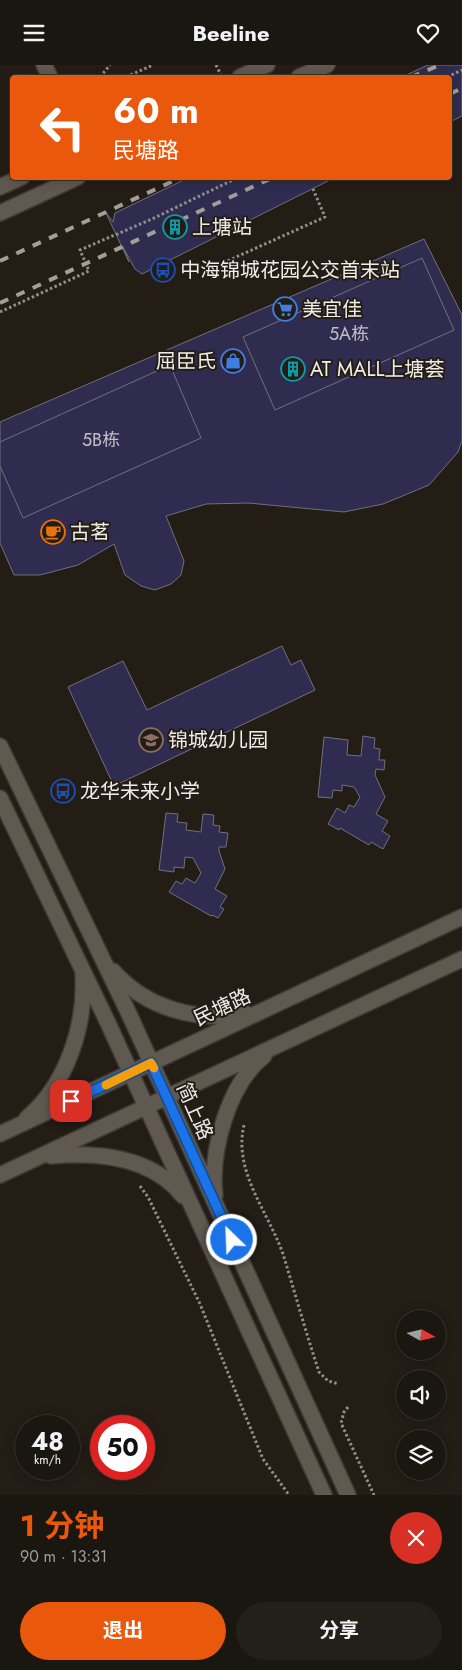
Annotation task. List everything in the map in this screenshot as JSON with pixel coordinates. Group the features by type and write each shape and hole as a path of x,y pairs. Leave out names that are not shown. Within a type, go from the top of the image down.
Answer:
{"main road":[{"path":"244,75 267,65"},
{"path":"304,75 327,65"},
{"path":"0,187 15,180"},
{"path":"0,213 72,180"},
{"name":"简上路","path":"0,746 102,957 348,1495"},
{"path":"0,798 82,967 324,1495"},
{"name":"民塘路","path":"0,1134 462,917"},
{"path":"102,957 126,983 155,1002 182,1013 221,1016 263,1010"},
{"path":"0,1175 147,1108 462,959"},
{"path":"19,1125 52,1091 68,1059 82,1004 82,967"},
{"path":"217,1206 214,1193 215,1164 228,1110 250,1070 277,1046"},
{"path":"37,1158 94,1155 133,1163 169,1181 193,1208"}],"path":[{"path":"102,75 110,65"},
{"path":"130,75 152,65"},
{"path":"0,312 89,271 80,250 141,224 233,180"},
{"path":"214,267 325,217 312,189"},
{"path":"244,1125 240,1146 243,1165 282,1252 319,1372 328,1381 339,1384"},
{"path":"136,1182 148,1197 200,1304 263,1459 289,1495"},
{"path":"348,1407 344,1412 341,1423 374,1495"}],"building":[{"path":"428,65 462,65 462,116 452,121 452,75 406,75"},
{"name":"上塘站","path":"184,180 330,180 142,274 135,269 123,247 129,262 105,211 113,222 115,213"},
{"name":"AT MALL上塘荟","path":"424,239 462,315 462,441 458,452 429,485 383,504 344,512 248,503 206,504 166,516 184,561 181,575 171,584 155,590 141,586 125,575 114,544 78,565 40,575 14,575 0,543 0,422"},
{"path":"422,258 454,330 275,410 243,337"},
{"path":"170,365 201,438 23,518 0,466 0,442"},
{"path":"282,646 291,665 301,660 315,690 114,786 68,687 123,661 147,710"},
{"path":"363,736 375,738 374,748 380,749 379,760 385,760 384,770 376,769 375,775 385,797 376,814 388,821 382,831 390,836 383,849 371,842 369,845 340,828 339,830 328,824 337,808 345,813 349,805 354,807 360,797 354,787 342,785 342,791 333,790 332,798 318,797 324,737 348,740 347,755 361,756"},
{"path":"166,813 178,814 177,822 187,823 186,830 201,832 203,814 214,815 213,825 220,826 219,832 228,833 226,847 219,847 225,869 215,889 227,896 220,907 224,909 218,918 211,916 169,892 176,881 182,884 186,878 195,883 201,873 193,858 185,857 184,868 174,867 174,872 159,870"}],"railway":[{"path":"416,75 440,65"},
{"path":"452,93 462,88"},
{"path":"0,261 176,180"},
{"path":"0,303 267,180"}],"slow traffic":[{"path":"106,1085 151,1063 154,1068"}],"place":[{"name":"上塘站","path":"175,227"},
{"name":"中海锦城花园公交首末站","path":"163,270"},
{"name":"美宜佳","path":"285,309"},
{"name":"屈臣氏","path":"233,361"},
{"name":"AT MALL上塘荟","path":"293,369"},
{"name":"古茗","path":"53,532"},
{"name":"锦城幼儿园","path":"151,740"},
{"name":"龙华未来小学","path":"63,791"}],"route":[{"path":"71,1101 151,1063 232,1240"}]}
